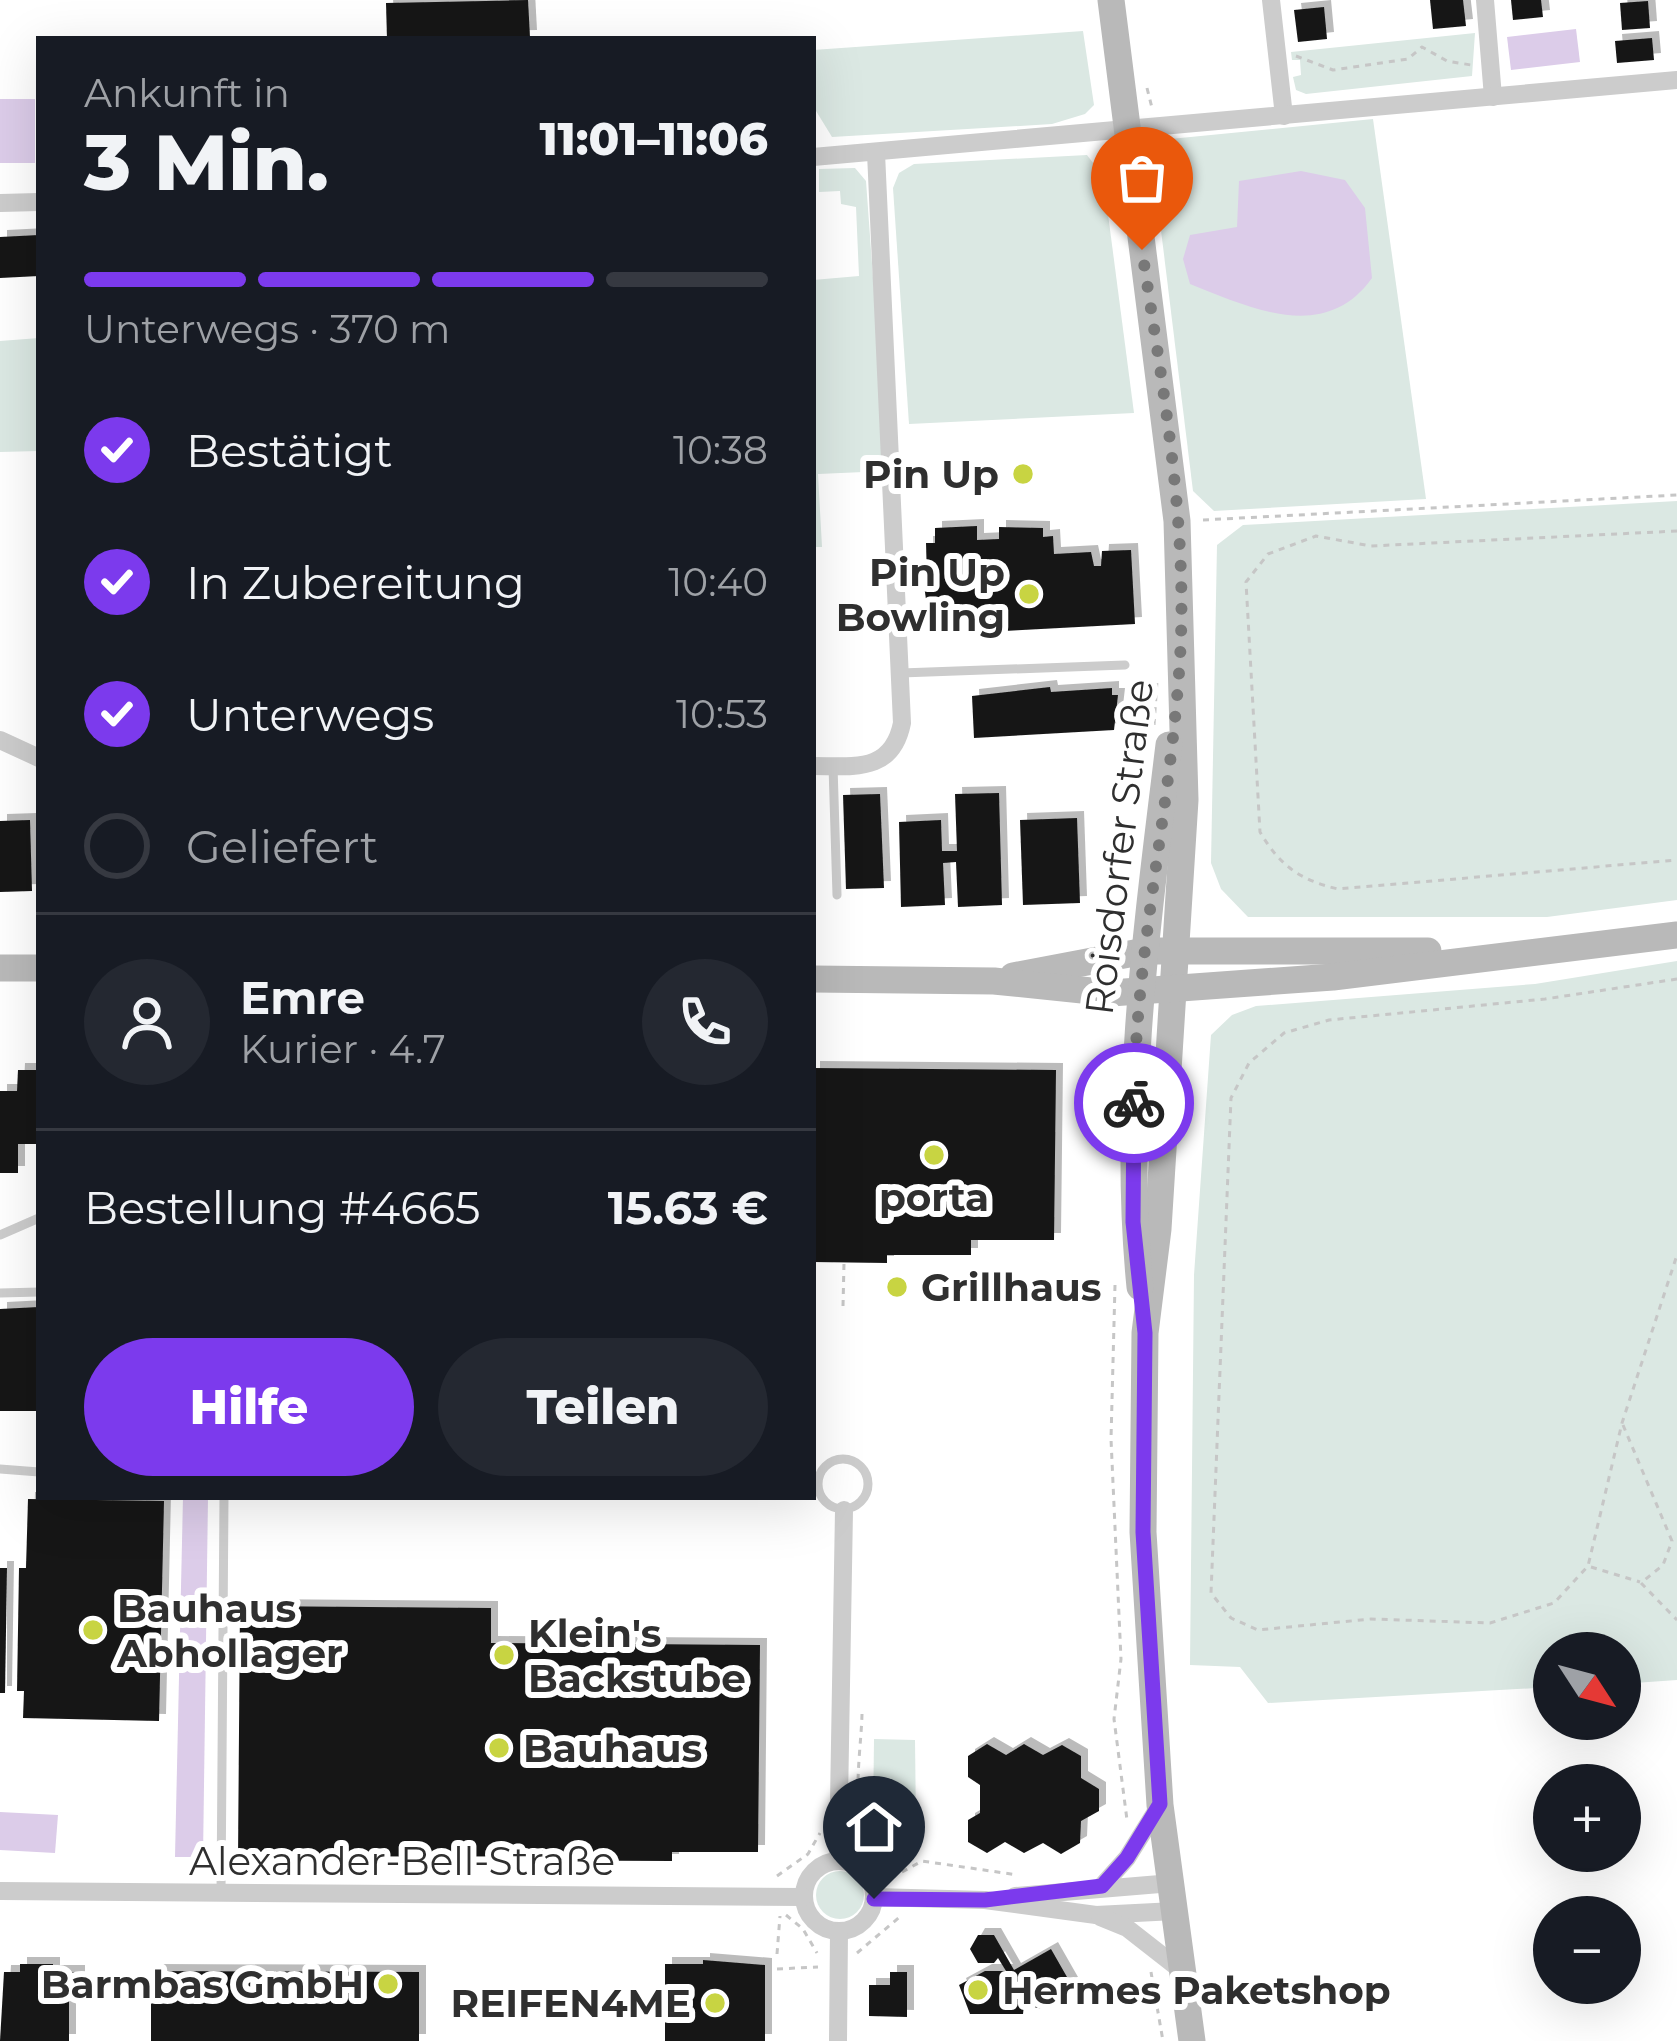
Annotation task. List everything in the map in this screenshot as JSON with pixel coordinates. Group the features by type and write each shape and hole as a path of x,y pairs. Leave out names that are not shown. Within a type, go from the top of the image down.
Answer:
{"main road":[{"name":"Roisdorfer Straße","path":"1111,0 1178,521 1185,800 1158,1229 1145,1333 1143,1532 1160,1804 1192,2041"},
{"name":"Roisdorfer Straße","path":"1145,1333 1133,1222 1135,1049 1180,657"},
{"path":"816,979 994,981 1142,992 1333,976 1677,935"},
{"path":"994,981 1063,963 1145,951 1516,953"},
{"path":"0,968 36,968"}],"street":[{"path":"1271,0 1284,116"},
{"path":"1485,0 1493,97"},
{"path":"816,157 1677,80"},
{"path":"823,766 870,766 894,749 902,723 876,153"},
{"path":"0,203 36,202"},
{"path":"0,740 36,757"},
{"path":"838,1860 844,1510"},
{"path":"1102,1886 1127,1858 1160,1804"},
{"path":"838,1860 864,1870 874,1897 863,1922 839,1931 814,1921 803,1898 812,1871 838,1860"},
{"path":"985,1900 1102,1886 1173,1897"},
{"name":"Alexander-Bell-Straße","path":"0,1891 778,1905 803,1898"},
{"path":"874,1897 985,1900 1096,1916 1127,1928 1182,1971"},
{"path":"1096,1916 1173,1897"},
{"path":"838,2041 839,1931"}],"lane":[{"path":"901,673 1125,665"},
{"path":"823,766 837,895"},
{"path":"0,1235 36,1219"},
{"path":"0,1293 36,1292"},
{"path":"841,1459 863,1468 868,1485 865,1497 844,1510 829,1505 816,1485 824,1468 841,1459"},
{"path":"0,1469 36,1472"},
{"path":"221,1894 224,1500"}],"path":[{"path":"1277,58 1298,56 1333,70 1408,59 1422,46 1448,61 1491,66"},
{"path":"1143,71 1152,108 1166,129"},
{"path":"1178,521 1677,495"},
{"path":"1677,531 1371,546 1316,536 1268,554 1246,582 1260,832 1277,861 1308,882 1338,889 1677,860"},
{"path":"1153,735 1157,677"},
{"path":"1677,979 1545,999 1329,1020 1284,1033 1249,1063 1231,1098 1210,1594 1232,1618 1258,1630 1371,1619 1490,1623 1554,1603 1588,1566 1622,1423 1677,1255"},
{"path":"843,1306 844,1264"},
{"path":"1115,1273 1111,1439 1121,1660 1114,1719 1127,1830"},
{"path":"1622,1423 1672,1540 1664,1565 1641,1583"},
{"path":"1588,1566 1641,1583 1677,1620"},
{"path":"862,1714 861,1823 877,1860 902,1872 922,1862 1039,1877"},
{"path":"777,1954 777,1876 808,1854 821,1830 838,1831"},
{"path":"776,1969 820,1967"}],"shaded area":[{"path":"1576,29 1580,62 1511,70 1507,37"},
{"path":"1083,31 1094,105 1085,114 1052,124 832,137 816,111 816,50"},
{"path":"1475,33 1472,76 1306,94 1296,90 1293,77 1301,75 1300,60 1292,60 1291,52"},
{"path":"0,99 35,99 35,163 0,163"},
{"path":"1373,119 1426,499 1214,511 1193,491 1153,165 1157,150 1170,139"},
{"path":"1087,155 1103,176 1134,413 909,424 893,188 899,173 914,164"},
{"path":"855,168 866,181 887,471 818,474 822,547 816,547 816,280 859,276 856,207 841,204 840,191 819,192 819,169"},
{"path":"1301,171 1345,180 1365,208 1372,278 1353,298 1332,310 1286,315 1190,284 1183,259 1190,235 1237,227 1239,181"},
{"path":"36,338 36,451 0,452 0,341"},
{"path":"1677,501 1677,900 1547,917 1248,917 1221,889 1211,863 1217,545 1243,525"},
{"path":"1677,961 1677,1680 1641,1683 1641,1632 1533,1632 1533,1688 1268,1703 1240,1667 1190,1665 1194,1275 1211,1035 1232,1015 1256,1006 1535,984"},
{"path":"183,1500 208,1500 203,1857 175,1857"},
{"path":"874,1739 915,1740 916,1824 873,1823"},
{"path":"0,1812 58,1815 55,1853 0,1850"},
{"path":"840,1871 857,1878 864,1895 857,1912 840,1919 823,1912 816,1895 823,1878"}],"building":[{"path":"528,0 530,36 387,36 386,3"},
{"path":"1430,0 1463,0 1466,26 1433,29"},
{"path":"1511,0 1541,0 1543,17 1513,20"},
{"path":"1648,1 1650,28 1622,30 1620,3"},
{"path":"1324,7 1327,39 1298,42 1294,10"},
{"path":"1652,38 1654,60 1617,63 1615,41"},
{"path":"36,235 36,276 0,278 0,237"},
{"name":"Pin Up Bowling","path":"977,526 977,540 999,539 999,527 1043,528 1043,537 1053,536 1054,554 1091,552 1094,566 1101,566 1102,551 1131,550 1135,624 931,635 923,578 927,578 926,543 935,543 935,528"},
{"path":"1050,687 1051,692 1112,688 1112,695 1118,695 1114,730 974,738 972,696"},
{"path":"999,793 1002,905 958,907 956,862 943,863 945,905 901,907 899,822 941,820 942,851 957,851 955,794"},
{"path":"880,794 884,888 846,889 843,795"},
{"path":"1077,818 1080,903 1023,905 1020,820"},
{"path":"30,820 32,891 0,892 0,821"},
{"name":"porta","path":"816,1068 1056,1070 1054,1240 971,1240 971,1255 887,1255 887,1263 816,1262"},
{"path":"18,1070 36,1070 36,1144 18,1144 18,1173 0,1173 0,1091 17,1091"},
{"path":"36,1307 36,1411 0,1411 0,1309"},
{"name":"Bauhaus Abhollager","path":"28,1499 164,1501 159,1721 23,1718 24,1691 17,1691 19,1568 26,1568"},
{"path":"0,1568 7,1568 5,1693 0,1693"},
{"name":"Bauhaus","path":"240,1606 491,1608 491,1643 760,1645 758,1852 672,1852 672,1861 238,1859"},
{"path":"987,1744 1006,1755 1024,1744 1043,1755 1062,1745 1081,1756 1081,1778 1099,1789 1099,1811 1081,1821 1080,1843 1061,1854 1043,1843 1024,1853 1005,1842 987,1853 968,1842 968,1820 980,1813 980,1785 968,1777 968,1756"},
{"path":"978,1935 994,1935 1014,1970 1051,1949 1075,1991 1043,2009 1024,2005 1023,2014 970,2014 959,1985 985,1971 1006,1971 998,1958 994,1963 978,1963 970,1949"},
{"name":"REIFEN4ME","path":"703,1960 765,1965 765,2041 665,2041 665,1964 703,1964"},
{"path":"20,1964 53,1964 53,1972 78,1972 78,1995 69,1995 69,2041 0,2041 4,1972 20,1972"},
{"path":"151,1971 419,1972 419,2041 151,2041"},
{"path":"890,1972 907,1972 907,2017 869,2016 869,1985 890,1985"}],"way so far":[{"path":"1134,1103 1149,909 1180,657 1178,521 1142,250"}],"place":[{"name":"Pin Up","path":"1023,474"},
{"name":"Pin Up Bowling","path":"1029,594"},
{"name":"porta","path":"934,1155"},
{"name":"Grillhaus","path":"897,1287"},
{"name":"Bauhaus Abhollager","path":"93,1630"},
{"name":"Klein's Backstube","path":"504,1655"},
{"name":"Bauhaus","path":"499,1748"},
{"name":"Barmbas GmbH","path":"388,1984"},
{"name":"Hermes Paketshop","path":"978,1990"},
{"name":"REIFEN4ME","path":"715,2003"}],"route":[{"path":"874,1899 985,1900 1102,1886 1127,1858 1160,1804 1143,1532 1145,1333 1133,1222 1134,1103"}]}
